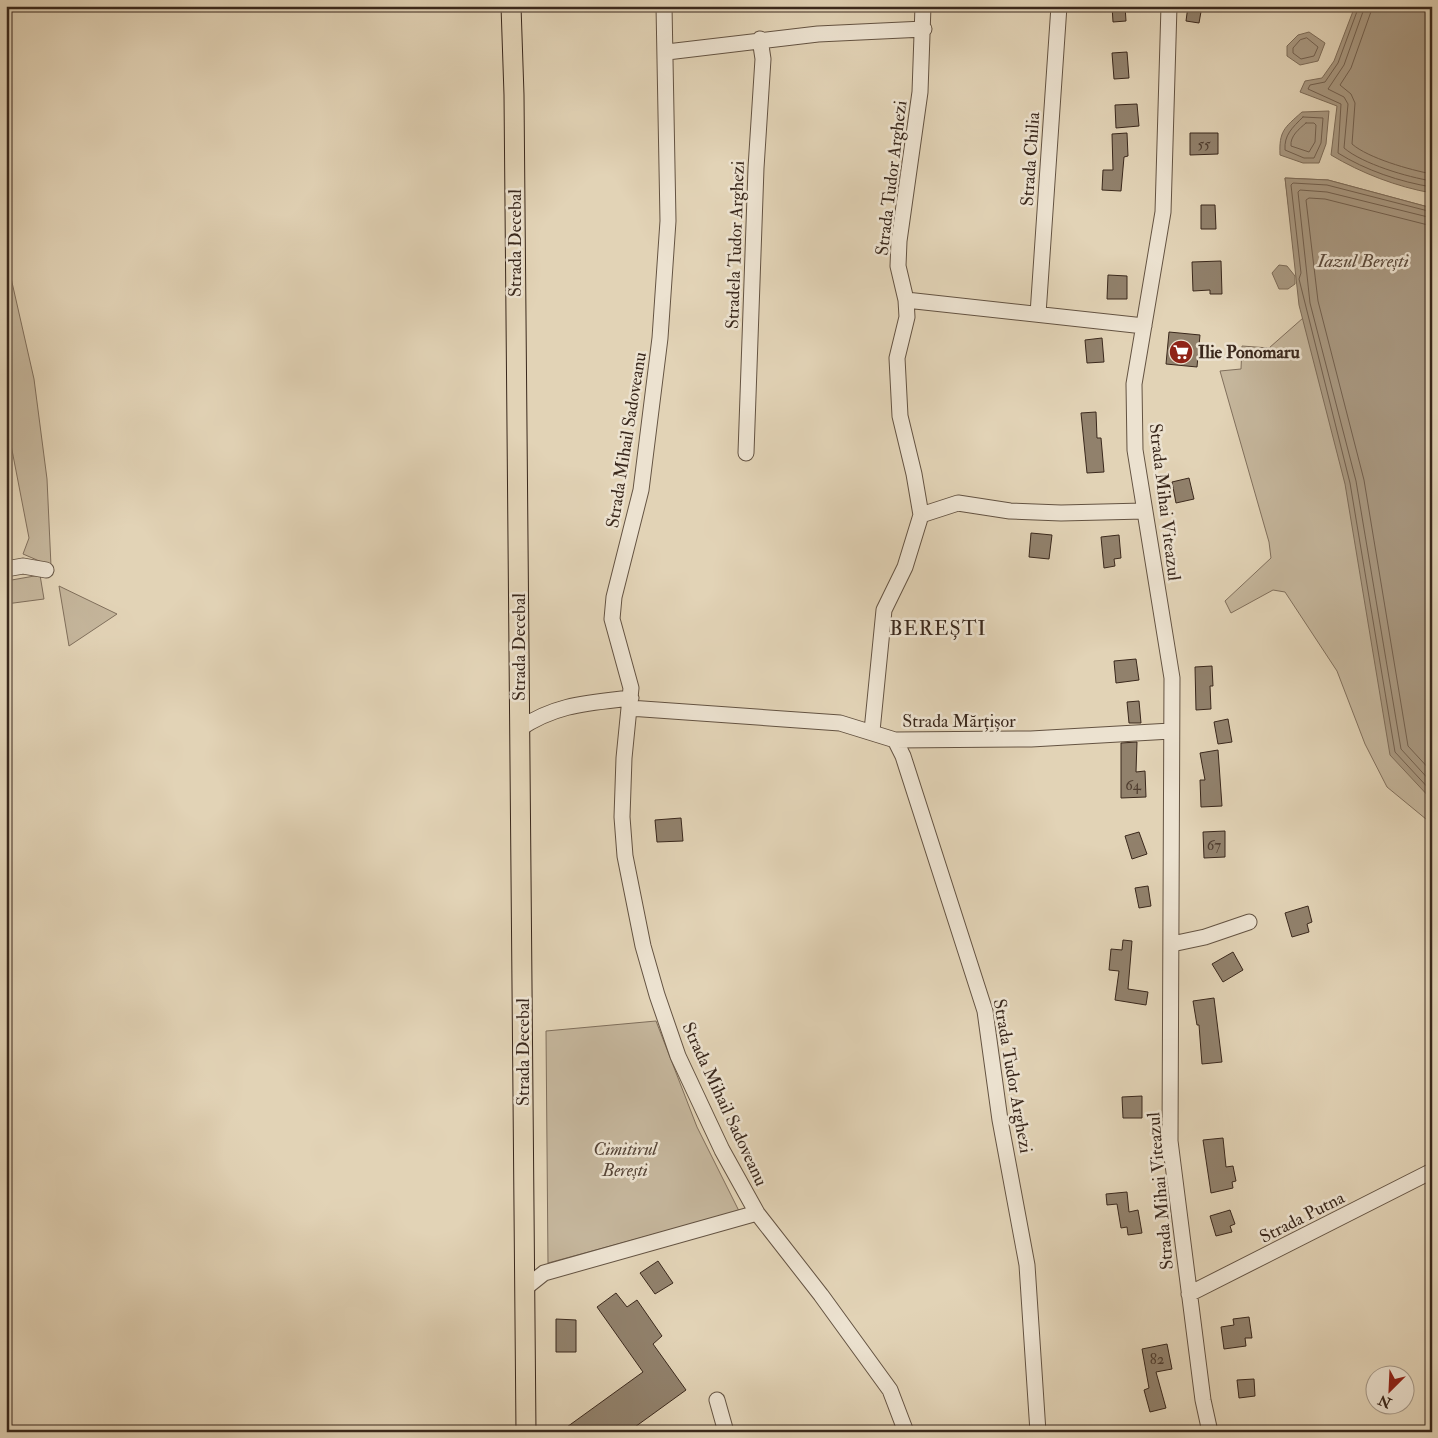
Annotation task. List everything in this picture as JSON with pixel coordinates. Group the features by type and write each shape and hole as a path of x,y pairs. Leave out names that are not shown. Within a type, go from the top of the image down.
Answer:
{"main road":[{"name":"Strada Decebal","path":"511,6 514,105 526,1432"}],"street":[{"name":"Strada Mihail Sadoveanu","path":"664,6 667,52 668,221 660,338 641,490 614,597 612,619 628,674 630,703 624,758 622,817 625,856 644,946 678,1056 722,1150 757,1213 821,1295 890,1390 906,1432"},
{"name":"Strada Tudor Arghezi","path":"872,732 884,610 905,567 921,515 914,474 900,416 897,358 907,317 906,300 898,266 899,241 920,92 924,29 923,6"},
{"name":"Strada Chilia","path":"1038,314 1059,6"},
{"name":"Strada Mihai Viteazul","path":"1169,6 1163,212 1134,384 1135,450 1172,678 1170,731 1172,944 1170,1142 1203,1400 1210,1432"},
{"path":"667,52 760,39 924,29"},
{"name":"Stradela Tudor Arghezi","path":"746,453 756,168 763,59 760,39"},
{"path":"906,300 1144,326"},
{"path":"921,515 958,503 1010,511 1061,513 1144,511"},
{"path":"6,569 23,566 46,570"},
{"name":"Strada Mărțișor","path":"519,729 540,715 584,703 630,703 840,723 895,740 1031,739 1170,731"},
{"name":"Strada Tudor Arghezi","path":"895,740 903,756 985,1011 1000,1120 1027,1264 1038,1432"},
{"path":"1172,944 1205,937 1249,922"},
{"name":"Strada Putna","path":"1189,1294 1432,1171"},
{"path":"524,1289 544,1273 757,1213"},
{"path":"717,1400 726,1432"}],"green space":[{"name":"Iazul Berești","path":"1285,178 1328,180 1432,208 1432,824 1387,787 1365,744 1337,671 1285,592 1273,590 1231,613 1225,601 1271,558 1269,542 1220,371 1241,369 1242,346 1269,348 1303,318"},
{"path":"6,256 34,379 47,479 51,566 23,554 29,538 6,419"},
{"path":"40,575 44,599 6,604 6,581"},
{"path":"59,586 117,614 69,646"},
{"name":"Cimitirul Berești","path":"656,1021 697,1127 739,1211 548,1263 546,1031"}],"water":[{"path":"1355,6 1432,6 1432,193 1380,178 1355,168 1331,155 1337,106 1300,92 1305,81 1322,78 1334,61"},
{"path":"1309,32 1325,43 1318,61 1300,65 1287,56 1287,46 1298,35"},
{"path":"1329,111 1326,144 1319,163 1303,163 1280,155 1280,140 1284,130 1296,117 1302,112"},
{"name":"Iazul Berești","path":"1285,178 1328,180 1432,208 1432,800 1390,755 1345,484 1299,305"},
{"path":"1279,265 1287,266 1295,276 1295,284 1288,289 1279,289 1272,273"}],"building":[{"path":"1112,6 1125,6 1126,21 1113,22"},
{"path":"1188,6 1202,6 1199,23 1186,21"},
{"path":"1127,52 1129,78 1114,79 1112,53"},
{"path":"1137,104 1139,126 1116,128 1115,105"},
{"path":"1127,133 1128,156 1124,157 1121,191 1102,190 1103,170 1113,170 1112,134"},
{"path":"1190,133 1218,133 1218,154 1190,155"},
{"path":"1201,205 1215,205 1216,229 1201,229"},
{"path":"1221,261 1222,294 1210,294 1210,290 1193,291 1192,262"},
{"path":"1108,275 1127,276 1127,299 1107,299"},
{"path":"1169,332 1200,335 1197,367 1166,364"},
{"path":"1102,338 1104,362 1087,363 1085,340"},
{"path":"1096,412 1097,438 1101,438 1104,472 1087,473 1081,413"},
{"path":"1189,478 1194,499 1176,503 1172,482"},
{"path":"1031,533 1052,535 1049,559 1029,557"},
{"path":"1119,535 1121,558 1114,559 1115,566 1104,568 1101,537"},
{"path":"1136,659 1139,680 1116,683 1114,661"},
{"path":"1212,666 1213,686 1210,686 1211,709 1196,710 1195,667"},
{"path":"1139,701 1141,723 1129,723 1127,702"},
{"path":"1228,719 1232,742 1218,744 1214,722"},
{"path":"1137,742 1136,772 1145,771 1146,797 1121,798 1121,743"},
{"path":"1218,750 1222,806 1201,807 1200,780 1205,780 1200,753"},
{"path":"681,818 683,841 657,842 655,820"},
{"path":"1225,831 1225,857 1204,858 1203,832"},
{"path":"1139,832 1147,854 1132,859 1125,836"},
{"path":"1148,886 1151,906 1139,908 1135,888"},
{"path":"1308,906 1312,922 1307,924 1309,932 1292,937 1285,913"},
{"path":"1123,940 1132,941 1128,989 1148,992 1146,1005 1115,1000 1119,971 1109,970 1111,949 1122,950"},
{"path":"1233,952 1243,970 1223,982 1212,964"},
{"path":"1214,998 1222,1062 1202,1064 1199,1025 1197,1025 1193,1001"},
{"path":"1142,1096 1142,1118 1123,1118 1122,1097"},
{"path":"1223,1138 1226,1167 1233,1166 1236,1181 1232,1182 1233,1188 1211,1193 1203,1140"},
{"path":"1127,1192 1129,1212 1138,1210 1142,1233 1128,1235 1127,1227 1121,1228 1117,1204 1107,1205 1106,1194"},
{"path":"1230,1210 1235,1224 1230,1226 1232,1232 1216,1236 1210,1216"},
{"path":"658,1261 673,1283 655,1294 640,1273"},
{"path":"616,1293 627,1307 637,1300 662,1336 653,1344 686,1390 628,1432 560,1432 643,1372 597,1307"},
{"path":"1249,1317 1252,1338 1245,1338 1246,1346 1224,1349 1221,1327 1234,1325 1233,1319"},
{"path":"556,1319 576,1320 576,1352 556,1352"},
{"path":"1167,1344 1172,1369 1156,1372 1166,1408 1150,1412 1144,1390 1149,1388 1142,1349"},
{"path":"1254,1379 1255,1396 1239,1398 1237,1380"}],"place":[{"name":"Ilie Ponomaru","path":"1181,352"}],"district":[{"name":"BEREȘTI","path":"938,628"}]}
